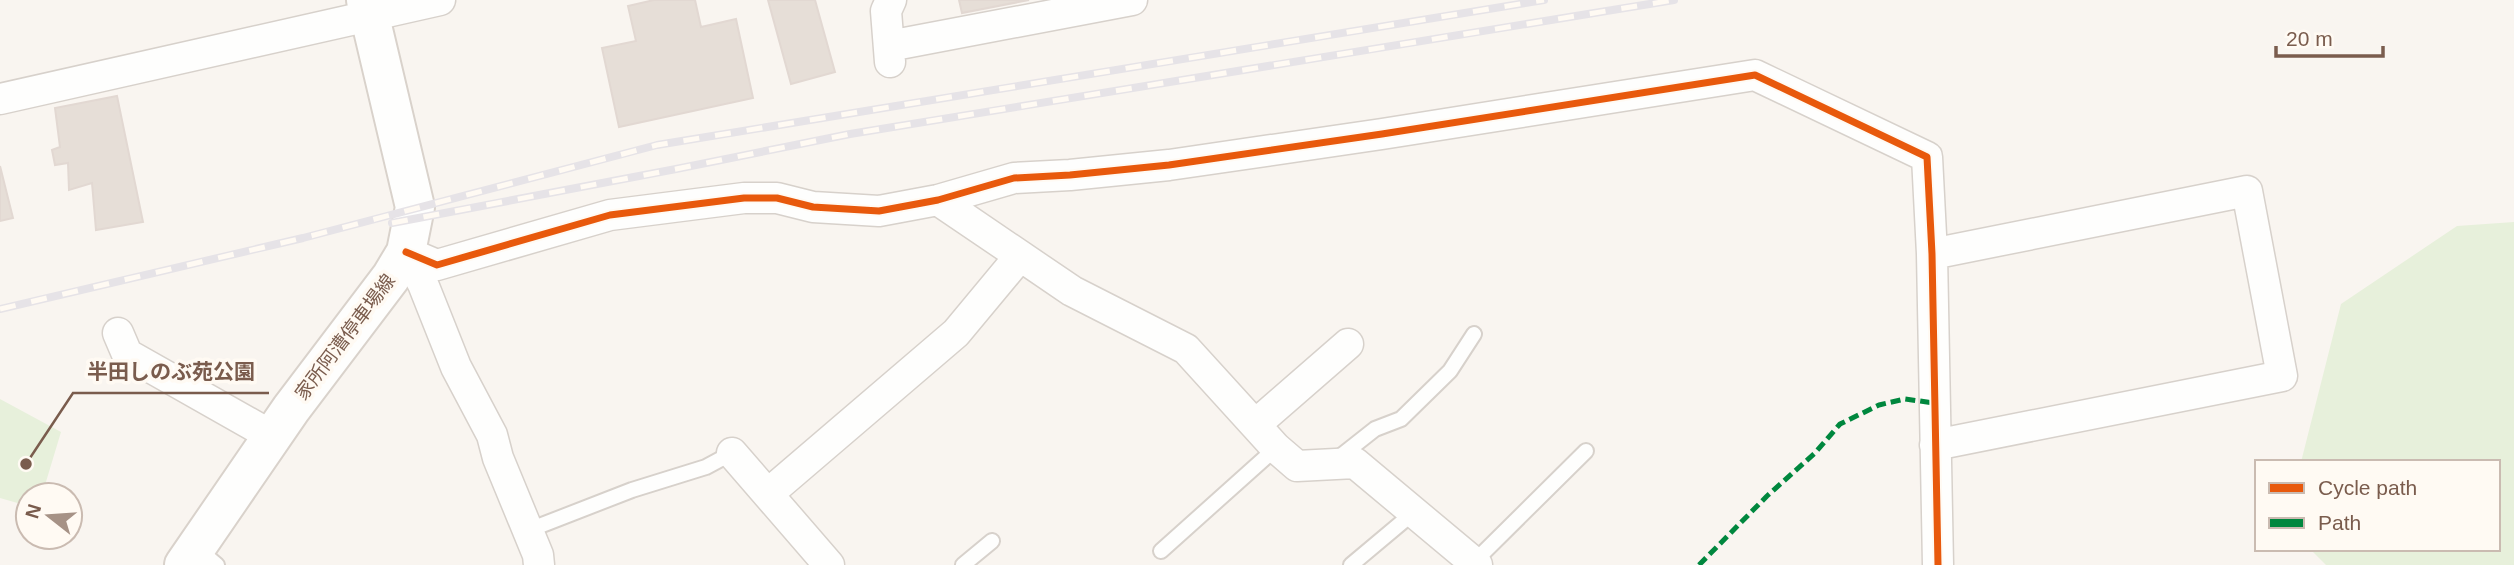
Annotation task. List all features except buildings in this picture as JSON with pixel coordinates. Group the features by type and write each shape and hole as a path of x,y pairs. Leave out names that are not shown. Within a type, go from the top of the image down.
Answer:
{"main road":[{"name":"家所阿漕停車場線","path":"199,559 272,436 406,253 415,207 367,8"}],"street":[{"path":"0,99 367,8 440,0"},
{"path":"891,0 886,11 890,54 1132,0"},
{"path":"406,253 437,265 610,215 744,198 777,198 813,206 879,211 937,200 1014,178 1169,165 1755,75 1927,157 1932,254 1938,565"},
{"path":"1932,254 2247,191 2282,376 1935,445"},
{"path":"937,200 1072,291 1186,349 1276,448 1297,466 1355,463 1475,564"},
{"path":"406,253 424,284 456,367 492,435 498,458 529,530 539,565"},
{"path":"769,493 956,333 1020,256"},
{"path":"118,333 127,354 272,436"},
{"path":"1256,424 1348,344"},
{"path":"732,453 829,565"}],"lane":[{"path":"1331,464 1375,429 1401,419 1450,371 1474,334"},
{"path":"1161,551 1276,448"},
{"path":"1475,564 1586,451"},
{"path":"529,530 632,490 706,467 732,453"},
{"path":"1351,565 1413,513"},
{"path":"963,565 992,541"}],"green space":[{"path":"2514,222 2514,565 2326,565 2312,551 2500,551 2500,460 2302,460 2341,304 2457,226"},
{"path":"0,399 61,432 46,481 14,481 14,502 0,498"}],"railway":[{"path":"0,309 303,238 657,145 1544,0"},
{"path":"392,223 850,134 1674,0"}],"marked path":[{"path":"1699,565 1767,496 1815,453 1840,424 1879,405 1905,399 1934,403"}],"cycle path":[{"path":"406,252 437,265 610,215 744,198 777,198 813,207 879,211 938,200 1014,178 1169,165 1755,75 1927,157 1932,254 1938,565"}],"place":[{"name":"半田しのぶ苑公園","path":"26,464"}]}
